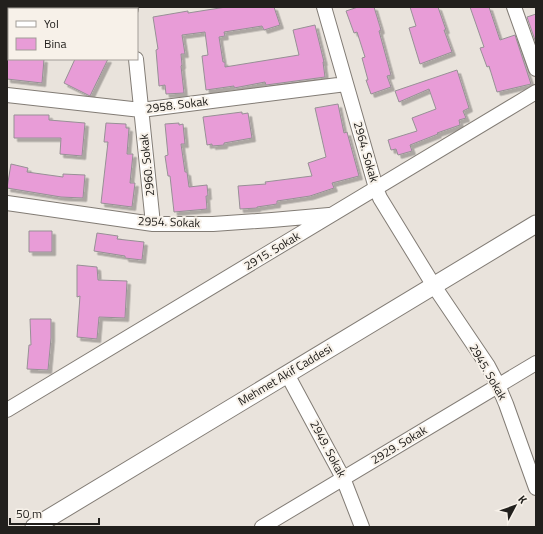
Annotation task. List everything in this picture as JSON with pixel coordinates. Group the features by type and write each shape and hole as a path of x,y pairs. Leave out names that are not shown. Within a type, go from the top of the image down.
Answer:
{"street":[{"name":"2964. Sokak","path":"324,7 376,188 387,210 434,286"},
{"path":"514,7 536,69"},
{"name":"2960. Sokak","path":"136,60 153,224"},
{"name":"2958. Sokak","path":"7,95 141,110 346,84"},
{"name":"2915. Sokak","path":"7,410 536,92"},
{"name":"2954. Sokak","path":"7,202 153,224 228,223 333,214"},
{"name":"Mehmet Akif Caddesi","path":"34,527 536,224"},
{"name":"2945. Sokak","path":"434,286 488,366 498,385 536,488"},
{"name":"2929. Sokak","path":"262,527 536,362"},
{"name":"2949. Sokak","path":"287,374 343,478 362,527"}],"building":[{"path":"226,7 274,7 280,25 264,30 262,26 224,32 225,36 219,37 225,67 299,55 293,30 315,25 324,62 325,77 266,85 265,82 234,88 234,86 206,90 202,56 208,55 205,32 182,35 185,54 181,54 184,93 166,94 165,85 159,86 156,50 158,49 153,17"},
{"path":"358,7 374,7 381,30 379,31 391,75 387,76 391,87 371,94 366,80 368,80 362,58 365,57 357,32 354,33 346,11"},
{"path":"410,7 438,7 452,52 420,64 409,28 416,26"},
{"path":"470,7 489,7 500,40 515,35 531,84 497,92 489,66 487,67 480,48 484,47"},
{"path":"536,14 536,43 527,17"},
{"path":"7,59 44,60 42,83 7,79"},
{"path":"75,60 108,60 90,96 64,83"},
{"path":"457,70 469,108 463,111 466,118 459,120 460,125 410,145 412,151 398,155 396,149 391,150 388,140 417,131 412,118 436,109 429,89 399,102 395,91"},
{"path":"338,104 344,133 347,132 359,176 332,183 334,188 310,196 277,201 277,204 257,208 240,209 238,186 266,184 265,182 312,176 308,163 326,157 315,108"},
{"path":"242,112 242,114 248,113 252,138 224,143 224,145 207,145 203,117"},
{"path":"14,115 49,115 49,120 85,123 82,156 60,154 61,138 14,138"},
{"path":"106,123 126,124 126,128 129,128 127,154 133,154 130,183 135,183 132,207 101,203 108,142 104,142"},
{"path":"179,123 179,125 183,124 185,144 181,144 189,187 207,185 207,209 174,212 170,176 168,176 165,156 168,155 165,124"},
{"path":"11,164 28,168 27,172 63,177 63,174 85,175 83,198 61,197 7,188"},
{"path":"29,231 52,231 52,252 29,252"},
{"path":"97,233 118,236 117,239 144,242 142,260 94,251"},
{"path":"77,265 97,267 98,280 127,281 125,318 99,317 97,339 77,337 80,296 77,297"},
{"path":"30,319 51,319 48,370 27,369 29,345 31,345"}]}
